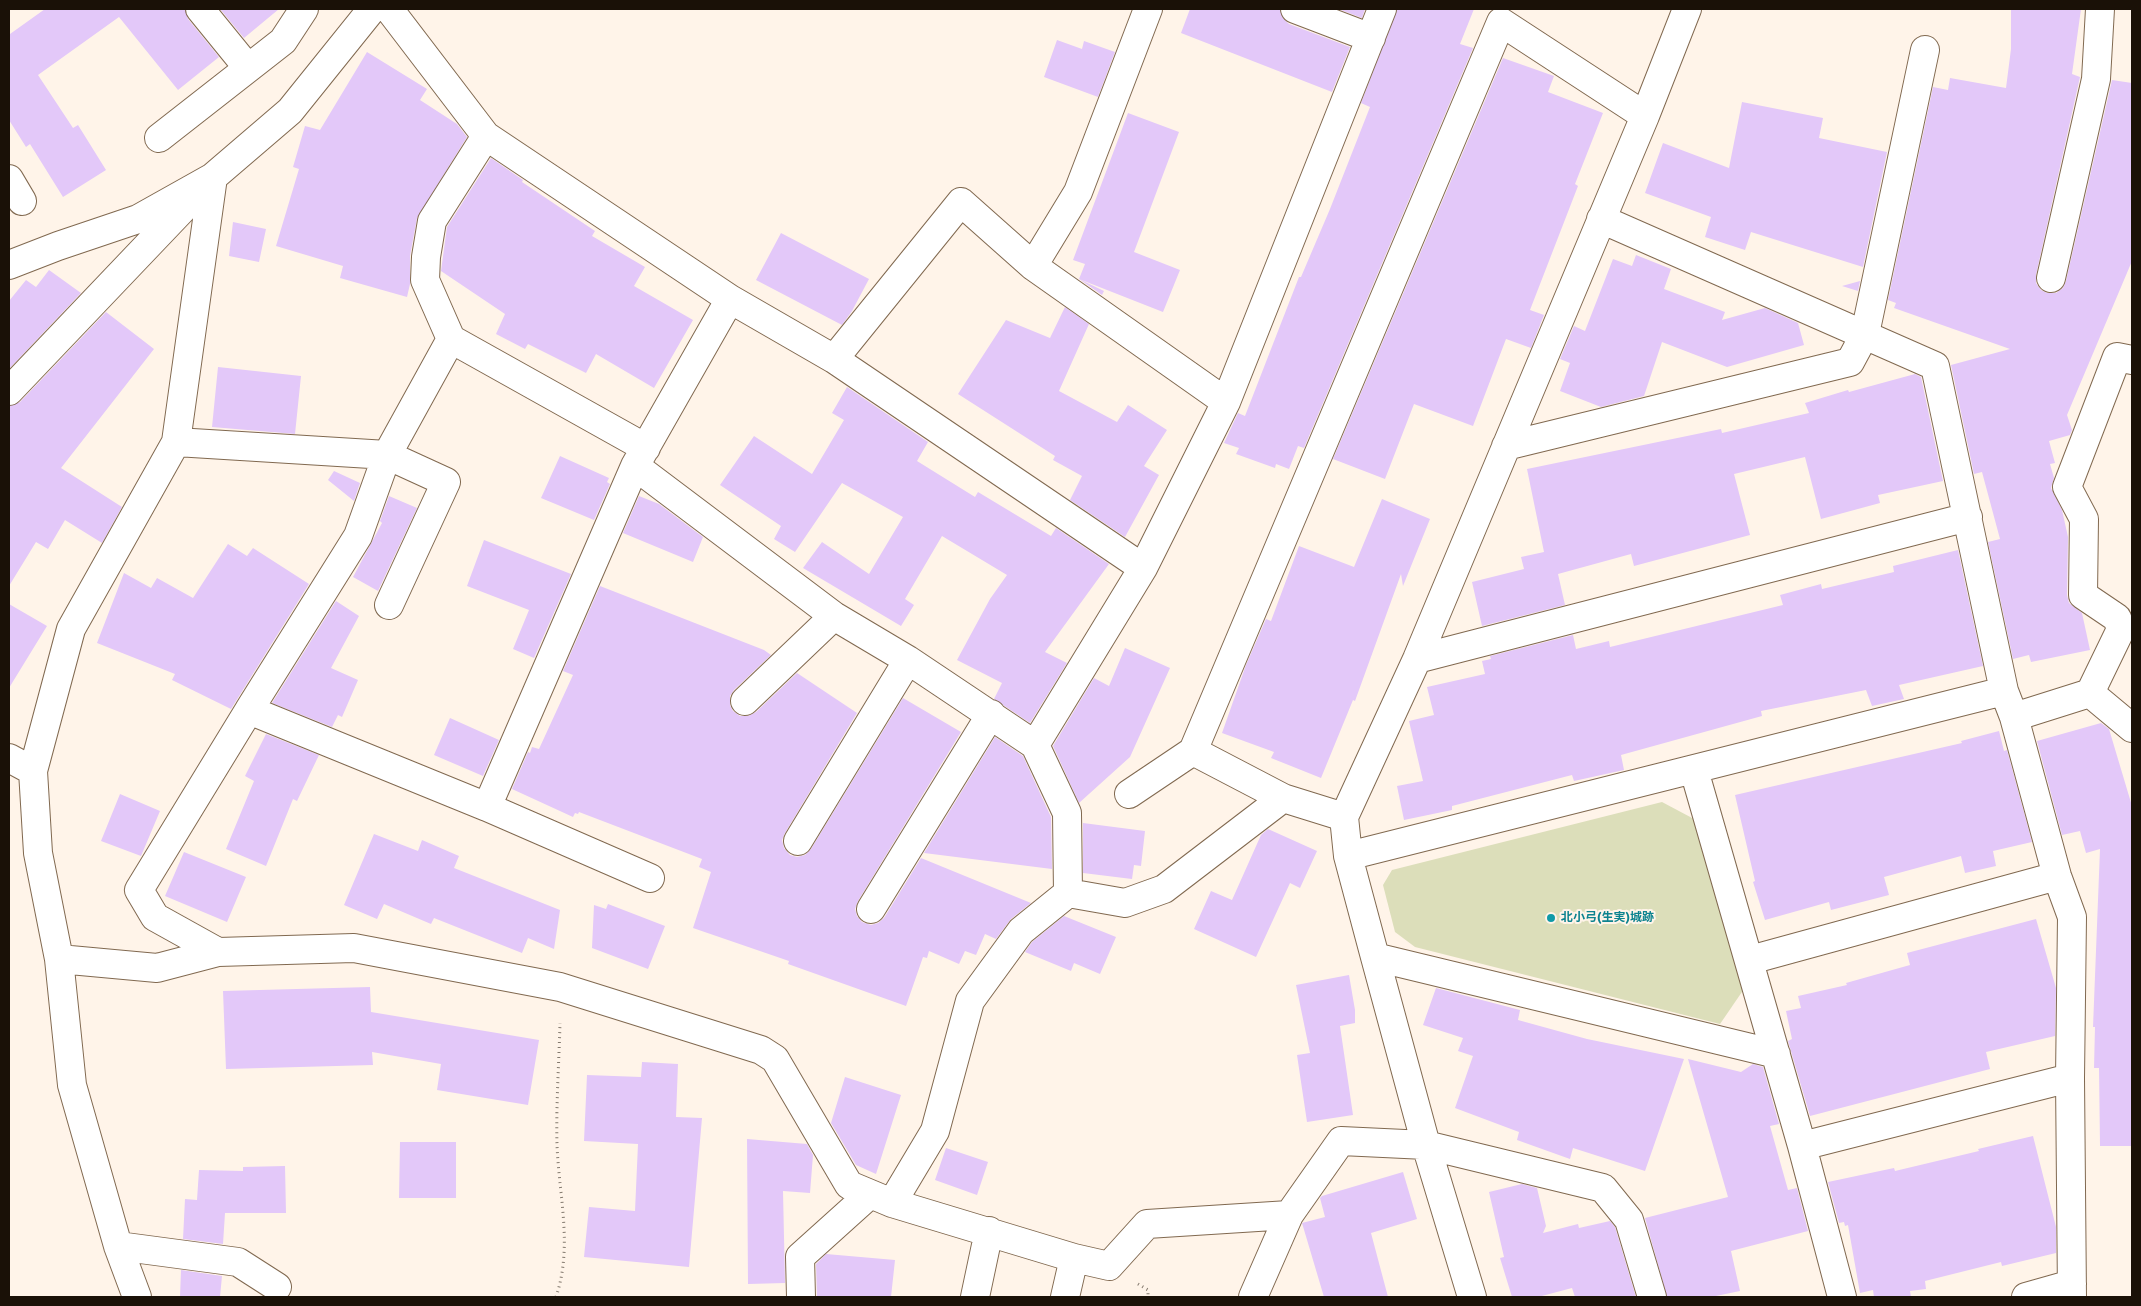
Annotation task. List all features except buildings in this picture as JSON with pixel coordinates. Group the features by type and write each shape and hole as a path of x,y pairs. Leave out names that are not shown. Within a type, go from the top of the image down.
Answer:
{"street":[{"path":"200,9 248,68"},
{"path":"159,138 283,41 304,9"},
{"path":"9,391 213,176 290,111 372,9"},
{"path":"389,9 486,136 730,299 834,359 1143,568"},
{"path":"1033,266 1078,192 1148,9"},
{"path":"1295,9 1371,38"},
{"path":"1035,745 1143,568 1226,402 1382,9"},
{"path":"1472,1297 1426,1145 1348,856 1344,817 1417,660 1645,116 1687,9"},
{"path":"2051,278 2096,79 2100,9"},
{"path":"1129,794 1192,751 1500,22 1645,116"},
{"path":"1506,446 1850,362 1865,334 1925,50"},
{"path":"486,136 432,221 426,257 425,280 451,339 640,457 834,616 908,660 1035,745 1067,813 1068,893"},
{"path":"9,265 138,219 213,176"},
{"path":"137,1297 118,1246 72,1084 59,959 38,853 33,771 70,629 176,442 213,176"},
{"path":"834,359 961,202 1033,266 1226,402"},
{"path":"1601,219 1936,366 2004,691 2014,717 2057,876 2072,917 2070,1078 2072,1291 2026,1297"},
{"path":"487,807 640,457 730,299"},
{"path":"218,952 155,917 139,890 358,536 387,455 451,339"},
{"path":"2014,717 2090,693 2121,629 2118,618 2083,594 2084,519 2067,487 2117,358 2132,360"},
{"path":"176,442 387,455 446,482 389,605"},
{"path":"1417,660 1968,517"},
{"path":"745,701 834,616"},
{"path":"798,841 908,660"},
{"path":"1348,856 2004,691"},
{"path":"2090,693 2132,728"},
{"path":"249,710 487,807 650,878"},
{"path":"871,909 991,714"},
{"path":"1192,751 1283,798 1344,817"},
{"path":"9,758 33,771"},
{"path":"1694,770 1750,960 1842,1297"},
{"path":"801,1297 800,1257 881,1198 934,1131 970,1001 1021,931 1068,893 1125,903 1164,889 1283,798"},
{"path":"1750,960 2057,876"},
{"path":"59,959 157,968 218,952 354,948 560,987 761,1050 775,1059 849,1185 881,1198 989,1230 1074,1258 1109,1266 1147,1224 1288,1215"},
{"path":"1375,957 1776,1054"},
{"path":"1802,1146 2070,1078"},
{"path":"1253,1297 1288,1215 1341,1141 1426,1145 1603,1188 1629,1220 1652,1297"},
{"path":"975,1297 989,1230"},
{"path":"118,1246 238,1262 277,1287"},
{"path":"1065,1297 1074,1258"}],"path":[{"path":"556,1297 564,1262 564,1212 557,1146 560,987"}],"green space":[{"path":"1662,802 1694,819 1744,989 1720,1024 1415,947 1395,932 1383,885 1392,870"}],"place":[{"name":"北小弓(生実)城跡","path":"1551,918"}]}
